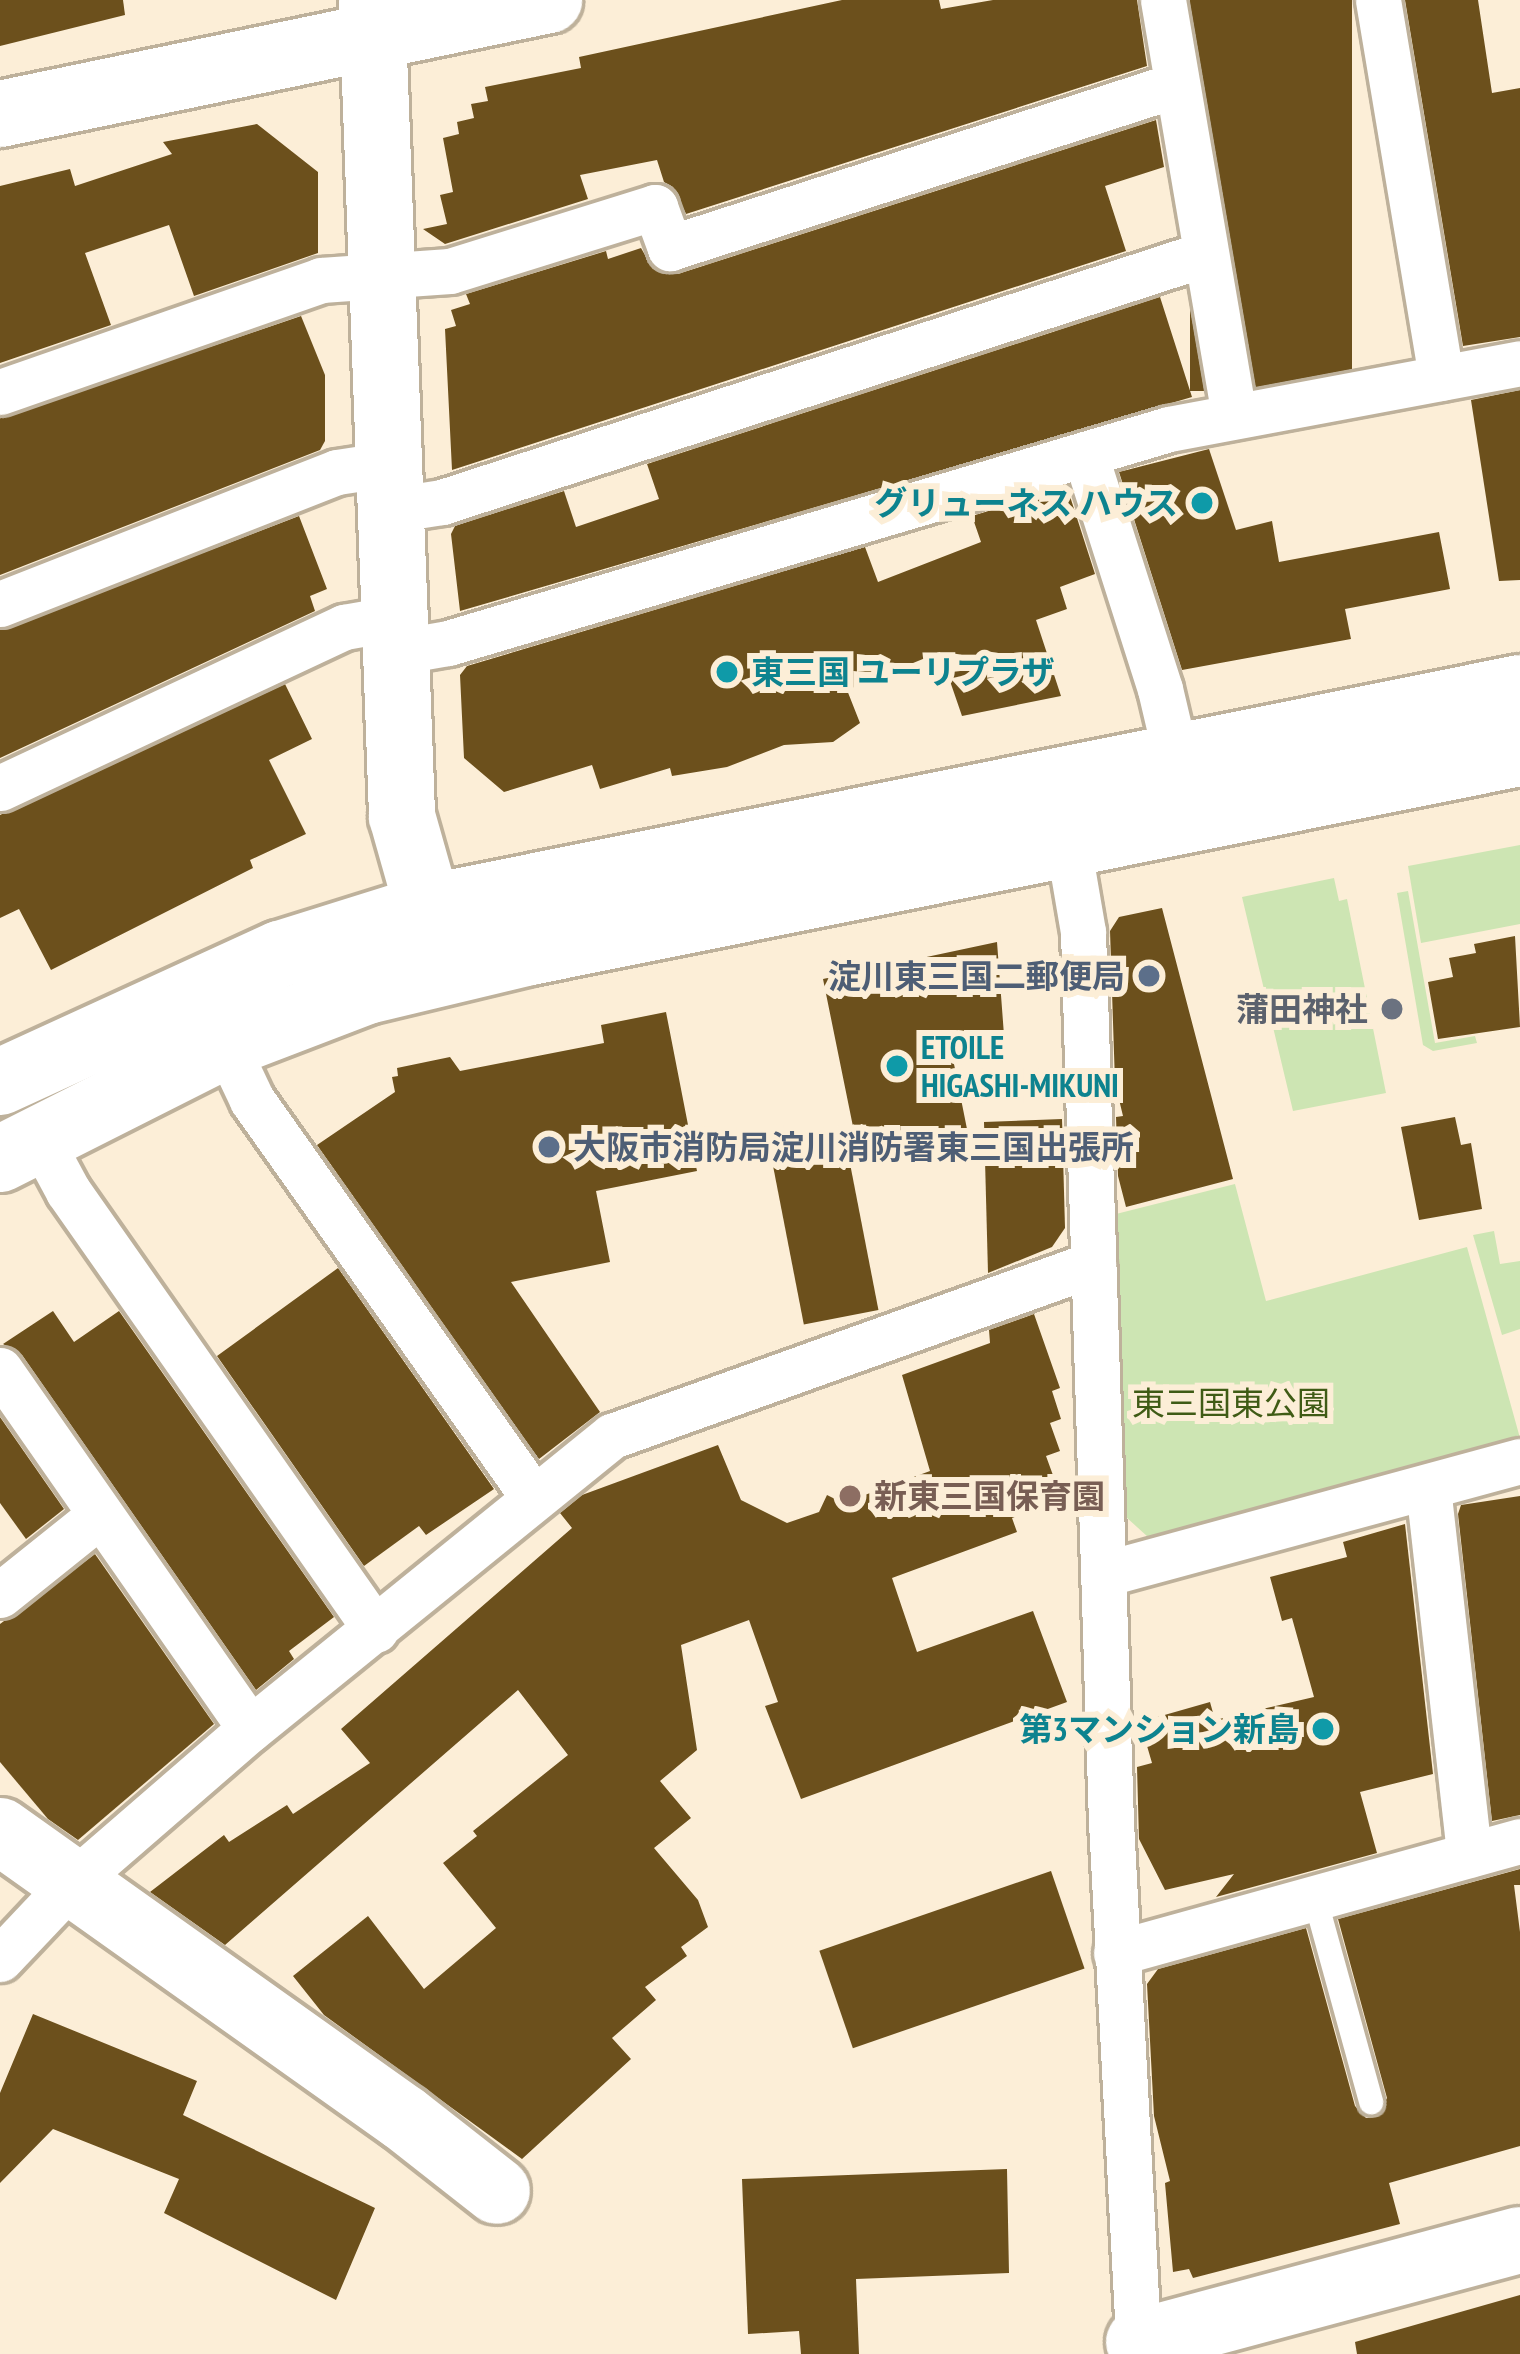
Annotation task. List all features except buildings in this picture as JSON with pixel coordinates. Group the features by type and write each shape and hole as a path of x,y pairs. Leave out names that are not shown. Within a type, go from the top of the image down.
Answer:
{"street":[{"path":"0,114 373,19 549,0"},
{"path":"1163,0 1234,416"},
{"path":"1378,0 1441,377"},
{"path":"373,19 401,816 446,971"},
{"path":"0,392 321,280 450,271 655,207 670,248 1176,85"},
{"path":"0,604 337,472 442,502 1205,254"},
{"path":"0,788 344,627 448,643 1085,454 1234,416 1520,363"},
{"path":"1085,454 1160,689 1176,758"},
{"path":"0,1082 280,954 427,908 1520,688"},
{"path":"376,1630 68,1191 20,1149 226,1045 368,991 446,971 1520,753"},
{"path":"1068,844 1083,932 1116,1953 1139,2348 1520,2240"},
{"path":"226,1045 252,1100 534,1498"},
{"path":"0,1959 71,1884 250,1729 613,1436 1093,1264"},
{"path":"0,1370 250,1729"},
{"path":"1104,1574 1520,1461"},
{"path":"1428,1486 1469,1855"},
{"path":"0,1595 100,1515"},
{"path":"0,1831 404,2118 496,2191"},
{"path":"1116,1953 1520,1841"}],"lane":[{"path":"1315,1898 1371,2102"}],"green space":[{"path":"1520,845 1520,924 1421,943 1408,866"},
{"path":"1334,878 1339,901 1347,899 1386,1093 1293,1111 1242,897"},
{"path":"1408,891 1435,1043 1475,1036 1477,1043 1433,1051 1423,1045 1397,893"},
{"name":"東三国東公園","path":"1235,1184 1266,1301 1467,1247 1520,1438 1148,1537 1126,1517 1116,1214"},
{"path":"1494,1231 1500,1264 1520,1261 1520,1329 1502,1335 1473,1235"}],"place":[{"name":"グリューネス ハウス","path":"1202,503"},
{"name":"東三国 ユーリプラザ","path":"727,672"},
{"name":"淀川東三国二郵便局","path":"1149,976"},
{"name":"蒲田神社","path":"1392,1009"},
{"name":"ETOILE HIGASHI-MIKUNI","path":"897,1066"},
{"name":"大阪市消防局淀川消防署東三国出張所","path":"549,1147"},
{"name":"新東三国保育園","path":"850,1496"},
{"name":"第3マンション新島","path":"1323,1729"}]}
